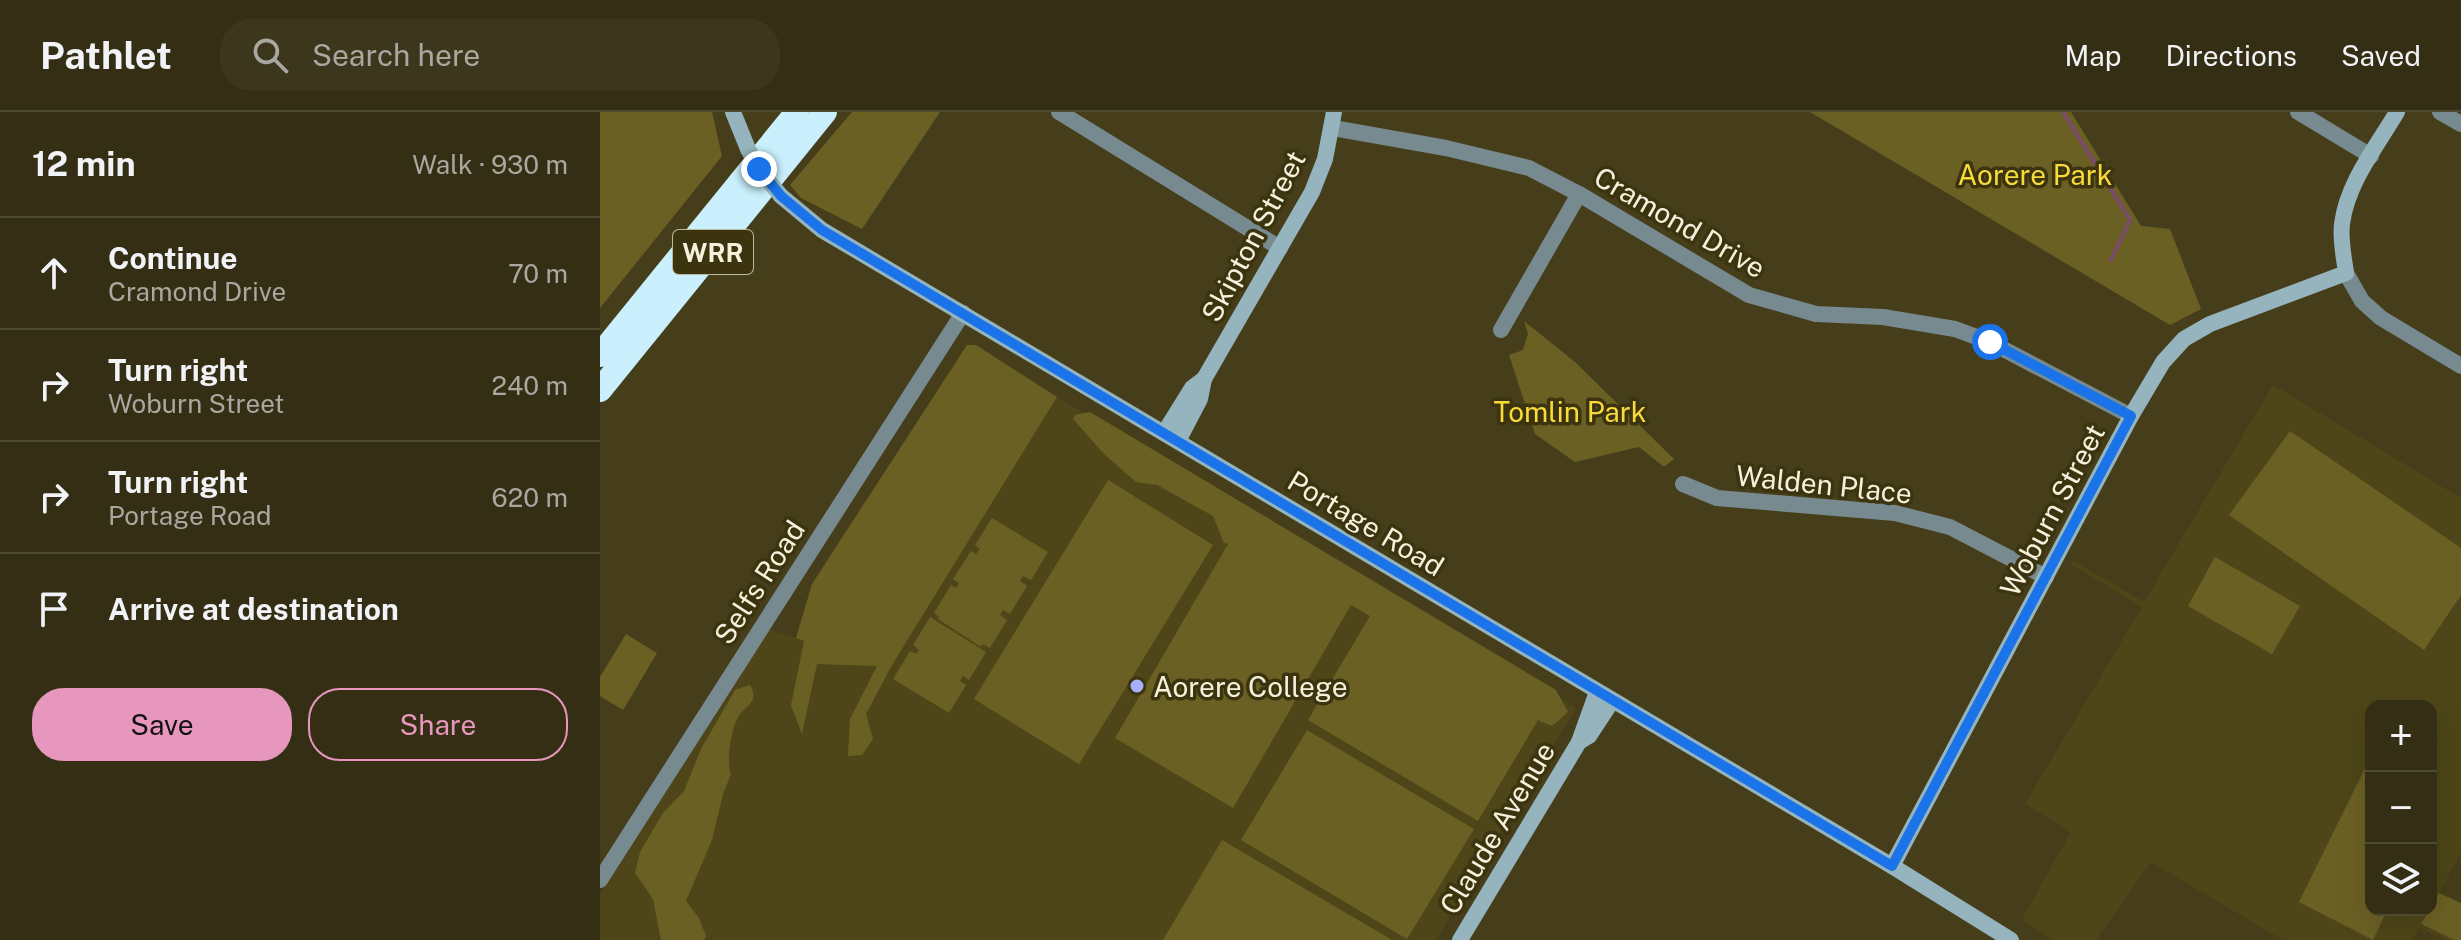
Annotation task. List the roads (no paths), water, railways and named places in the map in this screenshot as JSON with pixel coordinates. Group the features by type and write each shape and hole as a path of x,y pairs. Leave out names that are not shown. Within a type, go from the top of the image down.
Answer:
{"highway":[{"name":"WRR","path":"600,355 797,112"},
{"name":"WRR","path":"600,390 825,112"}],"main road":[{"name":"Portage Road","path":"733,112 759,169 781,196 822,230 1892,866 2011,940"},
{"path":"2346,273 2342,237 2345,209 2357,180 2397,112"},
{"name":"Skipton Street","path":"1171,437 1192,388 1204,379 1312,192 1325,159 1334,120"},
{"name":"Woburn Street","path":"1892,866 2131,416 2163,362 2184,339 2210,324 2346,273"},
{"name":"Claude Avenue","path":"1460,940 1605,697"}],"street":[{"path":"1059,112 1280,248"},
{"path":"2298,112 2371,156"},
{"path":"2440,112 2461,124"},
{"name":"Cramond Drive","path":"1334,120 1529,168 1579,194 1749,295 1816,314 1883,317 1955,329 1990,342 2131,416"},
{"path":"1501,330 1579,194"},
{"path":"2346,273 2362,301 2381,318 2461,366"},
{"name":"Selfs Road","path":"600,880 963,313"},
{"name":"Walden Place","path":"1683,484 1717,498 1895,513 1950,527 2046,577"}],"waterway":[{"path":"2063,112 2130,220 2111,260"}],"place":[{"name":"Aorere College","path":"1137,686"}],"park label":[{"name":"Aorere Park","path":"2035,174"},
{"name":"Tomlin Park","path":"1570,411"}]}
